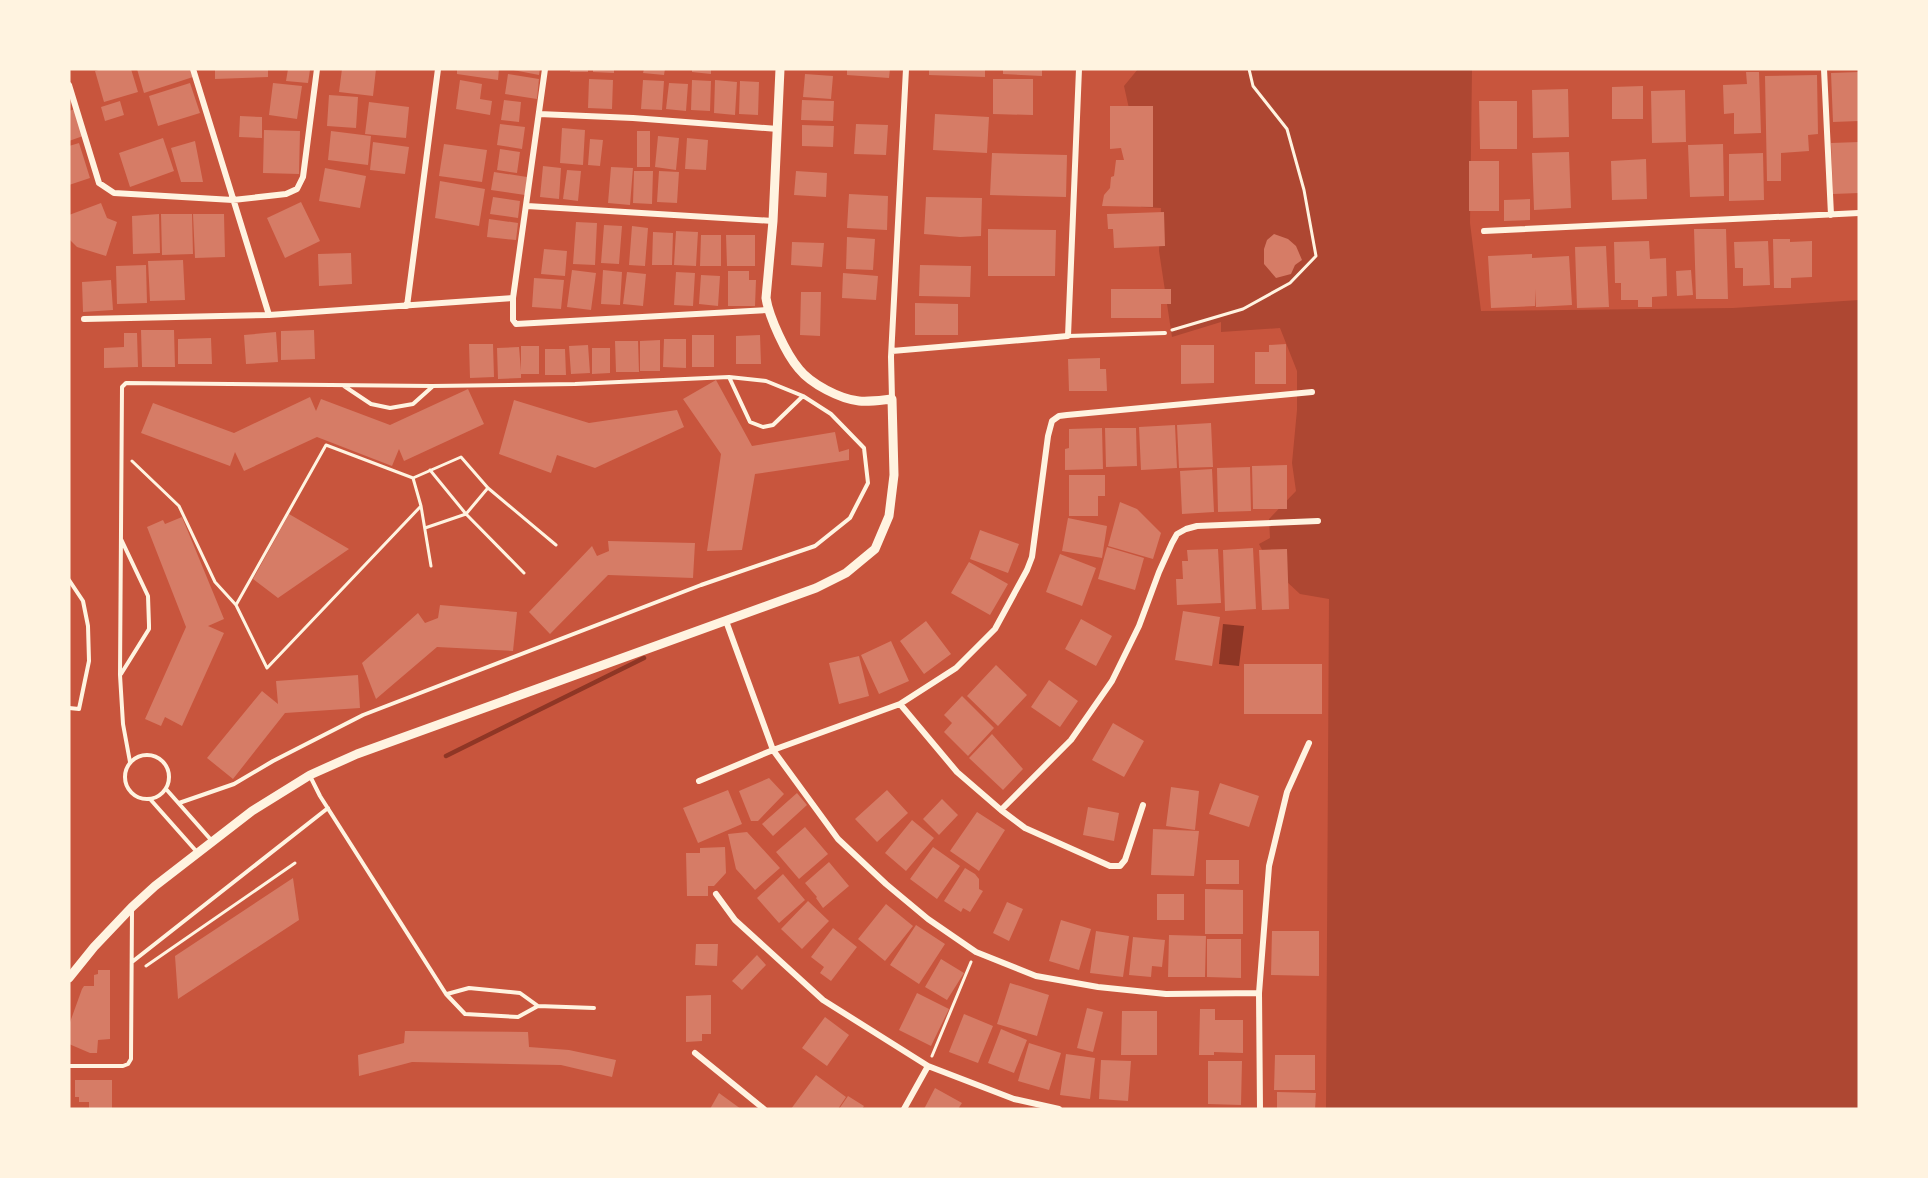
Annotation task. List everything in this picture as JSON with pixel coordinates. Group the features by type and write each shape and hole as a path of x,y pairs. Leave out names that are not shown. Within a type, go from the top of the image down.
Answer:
{"street":[{"path":"193,69 268,315"},
{"path":"69,85 99,183 114,193 233,200 286,194 297,189 303,177 317,69"},
{"path":"407,306 438,69"},
{"path":"545,69 513,298 513,320 516,324 768,310"},
{"path":"780,69 773,221 766,298 768,310 777,332 798,369 821,388 858,401 892,399"},
{"path":"69,978 94,947 155,886 252,811 310,775 357,754 816,588 846,573 874,549 889,516 894,475 892,351 906,69"},
{"path":"892,351 1068,336 1079,69"},
{"path":"1824,69 1831,215"},
{"path":"539,114 633,118 778,129"},
{"path":"527,206 773,221"},
{"path":"1484,231 1859,213"},
{"path":"84,319 268,315 513,298"},
{"path":"699,781 773,750 900,704 956,668 995,629 1028,570 1032,557 1048,436 1052,421 1059,416 1312,392"},
{"path":"1001,810 1071,740 1112,681 1139,626 1159,572 1177,534 1197,526 1318,521"},
{"path":"726,621 773,750 838,839 928,919 976,952 1036,976 1098,987 1166,994 1259,993"},
{"path":"900,704 957,772 1001,810 1025,828 1110,866 1120,866 1125,860 1143,805"},
{"path":"1260,1109 1259,993 1269,866 1287,792 1309,743"},
{"path":"716,894 735,920 823,1000 928,1066 1014,1099 1059,1109"},
{"path":"694,1053 764,1109"},
{"path":"904,1109 928,1066"}],"lane":[{"path":"1068,336 1165,333"},
{"path":"729,377 750,422 763,427 773,425 803,396"},
{"path":"130,762 123,724 120,675 122,387 126,383 432,386 575,384 729,377 766,381 803,396 831,414 864,448 868,483 850,518 815,546 701,585 363,715 273,761 234,784 179,803"},
{"path":"344,386 371,404 390,408 413,404 432,386"},
{"path":"120,675 149,629 147,596 121,538"},
{"path":"69,580 83,601 89,642 89,661 79,709 69,708"},
{"path":"148,754 161,759 168,771 166,789 159,796 150,799 137,797 127,788 124,774 130,762 148,754"},
{"path":"310,775 328,808 446,994 465,1014 518,1017 538,1006 594,1008"},
{"path":"166,789 212,842"},
{"path":"150,799 198,853"},
{"path":"132,962 328,808"},
{"path":"69,1066 123,1066 131,1059 132,907"},
{"path":"446,994 470,988 520,993 538,1006"}],"path":[{"path":"1165,333 1243,309 1290,283 1316,256 1304,190 1287,129 1253,86 1249,69"},
{"path":"236,605 326,445 413,478 461,457 488,488 556,545"},
{"path":"121,451 179,506 215,582 236,605 267,668 422,506"},
{"path":"430,470 466,513 524,573"},
{"path":"413,478 422,506 430,566"},
{"path":"425,528 466,513 488,488"},
{"path":"132,975 295,864"},
{"path":"928,1066 976,952"}],"shaded area":[{"path":"1138,69 1472,69 1470,223 1481,311 1733,308 1859,300 1859,1109 1326,1109 1329,599 1300,594 1271,567 1259,544 1270,538 1269,519 1296,491 1292,463 1297,410 1297,371 1280,328 1221,332 1221,322 1172,337 1159,251 1161,208 1141,207 1135,175 1138,149 1124,86"},
{"path":"1223,624 1244,626 1239,666 1219,664"}],"building":[{"path":"131,69 138,92 104,102 95,71"},
{"path":"137,69 191,69 193,77 144,93"},
{"path":"215,69 268,69 268,77 215,79"},
{"path":"288,69 310,70 308,83 286,81"},
{"path":"342,69 376,69 373,96 339,92"},
{"path":"457,69 499,69 498,80 457,74"},
{"path":"508,69 540,69 539,75"},
{"path":"570,69 588,69 588,72 570,72"},
{"path":"593,69 614,69 614,73 593,72"},
{"path":"644,69 665,69 664,75 643,73"},
{"path":"692,69 711,69 711,74 692,72"},
{"path":"847,69 890,69 889,78 847,75"},
{"path":"929,69 985,69 985,77 929,75"},
{"path":"1003,69 1042,69 1042,76 1003,74"},
{"path":"1746,72 1759,72 1761,133 1734,134 1734,113 1724,114 1723,85 1747,84"},
{"path":"1859,72 1859,121 1833,122 1831,73"},
{"path":"508,74 539,79 537,99 505,94"},
{"path":"805,74 833,76 831,99 803,97"},
{"path":"1817,75 1818,134 1808,135 1809,151 1781,153 1781,181 1767,181 1765,76"},
{"path":"589,79 613,80 612,109 588,108"},
{"path":"993,79 1033,79 1033,115 993,114"},
{"path":"460,80 482,84 480,99 492,101 490,115 456,109"},
{"path":"643,80 664,81 662,110 641,109"},
{"path":"692,80 711,81 710,111 691,110"},
{"path":"715,80 737,82 735,115 714,113"},
{"path":"740,81 759,82 758,115 739,114"},
{"path":"190,83 200,113 158,126 149,96"},
{"path":"273,83 302,86 297,119 269,115"},
{"path":"669,83 688,84 686,111 666,109"},
{"path":"1643,86 1643,119 1612,119 1612,87"},
{"path":"1568,89 1569,137 1533,138 1532,90"},
{"path":"1685,90 1686,142 1652,143 1651,91"},
{"path":"329,95 358,97 356,128 327,126"},
{"path":"504,100 521,102 519,122 501,120"},
{"path":"802,100 834,101 833,121 801,120"},
{"path":"120,101 124,115 105,121 101,107"},
{"path":"1479,101 1517,101 1517,149 1480,149"},
{"path":"369,102 409,107 406,138 365,134"},
{"path":"1110,106 1153,106 1153,207 1102,206 1104,195 1110,188 1111,177 1114,176 1116,160 1124,160 1121,148 1110,149"},
{"path":"75,109 83,136 69,141 69,111"},
{"path":"935,114 989,117 987,153 933,150"},
{"path":"240,116 262,117 262,138 239,137"},
{"path":"500,124 525,127 522,149 497,145"},
{"path":"856,124 888,125 886,155 854,154"},
{"path":"802,125 834,126 833,147 802,146"},
{"path":"562,128 585,130 583,165 560,163"},
{"path":"264,130 300,131 299,174 263,173"},
{"path":"331,131 371,136 368,165 328,160"},
{"path":"637,131 650,131 650,167 637,167"},
{"path":"658,136 679,138 676,170 655,167"},
{"path":"163,138 174,171 130,187 119,153"},
{"path":"687,138 708,140 706,170 685,169"},
{"path":"590,139 603,140 600,166 588,165"},
{"path":"195,141 203,182 181,182 171,148"},
{"path":"373,142 409,147 405,174 370,170"},
{"path":"1859,142 1859,193 1833,194 1831,143"},
{"path":"79,143 90,178 69,185 69,146"},
{"path":"444,144 487,150 482,182 439,176"},
{"path":"1723,144 1724,196 1690,197 1688,145"},
{"path":"500,149 520,152 517,173 497,170"},
{"path":"1569,152 1571,208 1534,210 1532,153"},
{"path":"992,153 1067,155 1066,197 990,195"},
{"path":"1763,153 1764,200 1729,201 1729,154"},
{"path":"1646,159 1647,199 1612,200 1611,161"},
{"path":"1469,161 1499,161 1499,211 1469,211"},
{"path":"543,166 561,168 559,199 540,197"},
{"path":"611,167 633,168 630,205 608,203"},
{"path":"325,168 366,176 360,208 319,201"},
{"path":"567,170 581,171 578,201 563,199"},
{"path":"634,171 653,171 652,204 633,203"},
{"path":"659,171 679,172 677,203 657,202"},
{"path":"796,171 827,173 826,197 794,195"},
{"path":"494,172 527,177 525,195 491,190"},
{"path":"440,181 485,189 479,226 435,218"},
{"path":"849,194 888,196 887,230 847,228"},
{"path":"493,197 520,201 518,218 490,214"},
{"path":"926,197 982,198 981,236 924,234"},
{"path":"1530,199 1530,220 1504,221 1504,200"},
{"path":"301,202 320,241 285,258 267,218"},
{"path":"101,203 107,218 117,222 106,256 77,247 69,239 69,215"},
{"path":"1164,212 1165,246 1114,248 1113,229 1108,229 1107,214"},
{"path":"159,214 160,253 133,254 132,216"},
{"path":"161,214 192,214 193,254 162,255"},
{"path":"193,214 224,214 225,257 195,258"},
{"path":"489,219 518,223 516,240 487,237"},
{"path":"576,222 597,223 595,265 573,264"},
{"path":"604,225 622,226 619,264 601,263"},
{"path":"632,226 648,228 645,266 629,265"},
{"path":"988,229 1056,230 1055,276 988,276"},
{"path":"1694,229 1726,229 1728,299 1696,299"},
{"path":"676,231 698,232 696,266 674,265"},
{"path":"653,232 673,233 672,265 652,265"},
{"path":"1274,234 1288,239 1296,246 1302,260 1295,265 1291,274 1276,278 1264,264 1264,249 1267,240"},
{"path":"701,235 721,235 721,266 700,266"},
{"path":"726,235 755,235 755,266 727,266"},
{"path":"847,237 875,239 873,270 846,269"},
{"path":"1773,239 1790,239 1790,242 1812,241 1812,277 1791,278 1791,288 1774,288"},
{"path":"1649,241 1650,259 1666,258 1667,296 1652,297 1652,307 1638,307 1638,300 1621,300 1621,283 1615,283 1614,242"},
{"path":"1768,241 1770,285 1743,286 1743,268 1735,268 1734,242"},
{"path":"792,242 824,243 822,267 791,265"},
{"path":"1606,246 1609,307 1577,308 1575,247"},
{"path":"544,249 567,251 565,276 541,274"},
{"path":"351,253 352,284 319,286 318,254"},
{"path":"1532,254 1532,258 1569,256 1572,305 1536,307 1535,289 1535,306 1491,308 1488,256"},
{"path":"183,260 185,300 150,301 148,261"},
{"path":"146,265 147,303 117,304 116,266"},
{"path":"920,265 971,266 970,297 919,296"},
{"path":"572,270 596,273 591,310 567,307"},
{"path":"603,270 622,272 620,305 601,304"},
{"path":"1691,270 1693,295 1677,296 1676,271"},
{"path":"728,271 749,271 749,280 756,280 755,306 728,306"},
{"path":"627,272 646,274 643,306 623,304"},
{"path":"676,272 695,273 693,306 674,305"},
{"path":"843,273 878,276 876,300 842,298"},
{"path":"701,275 720,276 718,306 699,304"},
{"path":"534,278 564,280 561,309 532,307"},
{"path":"111,280 113,310 83,312 82,282"},
{"path":"1111,289 1171,289 1171,304 1161,304 1161,318 1111,318"},
{"path":"801,292 821,292 820,336 800,335"},
{"path":"915,303 958,304 958,335 915,335"},
{"path":"141,330 174,330 175,367 142,367"},
{"path":"314,330 315,359 281,360 281,331"},
{"path":"276,332 278,362 246,364 244,335"},
{"path":"124,333 137,333 138,367 104,368 104,348 124,347"},
{"path":"692,335 714,335 714,367 692,367"},
{"path":"760,335 761,364 736,364 736,336"},
{"path":"211,338 212,364 178,364 178,339"},
{"path":"664,339 686,339 686,368 663,367"},
{"path":"660,340 660,371 640,371 640,341"},
{"path":"615,341 638,341 639,372 616,372"},
{"path":"469,344 493,344 494,377 470,378"},
{"path":"1286,344 1286,384 1255,384 1255,352 1269,352 1269,345"},
{"path":"588,345 590,373 571,374 569,346"},
{"path":"1181,345 1214,345 1214,383 1181,384"},
{"path":"521,346 539,346 539,374 521,374 521,378 498,379 497,348 519,347 521,371"},
{"path":"592,348 610,348 610,373 592,374"},
{"path":"545,349 565,349 566,375 545,375"},
{"path":"1100,358 1100,369 1106,369 1107,391 1069,391 1068,359"},
{"path":"716,380 752,446 835,432 839,452 849,449 849,460 755,474 742,550 707,551 721,454 683,399"},
{"path":"468,389 484,424 404,461 399,449 392,466 317,437 244,471 235,452 230,466 141,433 153,403 234,433 310,397 316,411 321,399 390,425"},
{"path":"514,400 589,423 677,410 684,427 595,468 557,455 551,473 499,454"},
{"path":"1211,423 1213,467 1179,468 1177,425"},
{"path":"1175,425 1177,468 1141,470 1139,427"},
{"path":"1102,428 1103,469 1065,470 1065,449 1069,448 1069,429"},
{"path":"1105,428 1136,428 1137,466 1106,467"},
{"path":"1287,465 1287,509 1253,509 1252,466"},
{"path":"1250,467 1251,511 1218,512 1217,468"},
{"path":"1212,469 1214,512 1182,514 1180,471"},
{"path":"1069,475 1105,475 1105,496 1098,496 1098,516 1069,516"},
{"path":"1120,502 1137,509 1161,533 1153,559 1108,546"},
{"path":"289,514 349,549 278,598 253,579"},
{"path":"182,517 224,619 208,626 224,633 182,726 165,717 161,726 145,719 186,627 147,527 163,520 165,524"},
{"path":"1068,518 1107,526 1102,558 1062,551"},
{"path":"980,530 1019,544 1008,573 970,559"},
{"path":"608,541 695,543 693,578 608,575 550,634 529,612 592,546 597,556 609,551"},
{"path":"1107,547 1144,558 1135,590 1098,579"},
{"path":"1253,548 1256,609 1225,611 1223,550"},
{"path":"1218,549 1221,603 1177,605 1176,579 1183,579 1182,561 1188,561 1187,550"},
{"path":"1287,549 1289,609 1262,610 1259,550"},
{"path":"1060,554 1096,568 1082,606 1046,592"},
{"path":"969,562 1008,584 990,615 951,593"},
{"path":"440,605 517,612 513,651 437,647 376,699 362,663 418,613 425,623 438,618"},
{"path":"1183,611 1220,617 1212,666 1175,660"},
{"path":"1081,619 1112,636 1096,666 1065,649"},
{"path":"926,621 951,654 924,674 900,641"},
{"path":"891,641 909,681 879,694 861,655"},
{"path":"859,656 869,696 839,704 829,663"},
{"path":"1244,664 1322,664 1322,714 1244,714"},
{"path":"996,665 1027,695 998,726 967,696"},
{"path":"358,675 360,708 285,713 233,779 207,758 262,691 278,704 276,681"},
{"path":"1049,680 1078,701 1060,727 1031,707"},
{"path":"962,696 994,728 968,756 944,732 952,723 944,715"},
{"path":"1113,723 1144,741 1124,777 1092,760"},
{"path":"992,734 1023,769 1003,790 969,758"},
{"path":"769,778 784,794 758,821 751,821 739,791"},
{"path":"1220,783 1259,796 1249,827 1209,814"},
{"path":"1171,787 1199,791 1195,830 1166,826"},
{"path":"728,790 742,824 698,843 683,808"},
{"path":"887,790 908,813 877,842 855,819"},
{"path":"797,793 807,805 773,836 762,824"},
{"path":"942,799 958,815 939,835 923,819"},
{"path":"1088,807 1119,813 1114,841 1083,835"},
{"path":"977,812 1005,830 979,871 950,851"},
{"path":"912,820 934,838 906,871 885,853"},
{"path":"805,827 828,854 799,879 776,852"},
{"path":"1153,829 1199,831 1194,876 1151,875"},
{"path":"747,832 780,868 755,890 736,869 728,834"},
{"path":"725,847 726,873 714,886 708,886 708,896 687,896 686,853 700,853 700,848"},
{"path":"933,847 960,866 937,899 910,879"},
{"path":"1206,860 1239,860 1239,884 1206,884"},
{"path":"829,862 849,886 823,908 805,883"},
{"path":"965,868 979,879 979,889 983,891 970,912 963,908 961,912 944,901"},
{"path":"783,874 805,900 779,923 757,898"},
{"path":"293,878 299,920 178,999 175,956"},
{"path":"1205,889 1243,890 1243,934 1205,934"},
{"path":"1157,894 1184,894 1184,920 1157,920"},
{"path":"808,901 829,921 802,949 781,929"},
{"path":"1007,902 1023,909 1009,941 993,933"},
{"path":"886,904 913,926 885,961 858,939"},
{"path":"1061,920 1091,929 1079,970 1049,961"},
{"path":"916,925 945,944 919,984 890,965"},
{"path":"833,928 857,947 831,981 820,973 824,967 811,957"},
{"path":"1096,931 1129,936 1123,977 1090,973"},
{"path":"1272,931 1319,931 1319,976 1271,975"},
{"path":"1169,935 1206,936 1205,977 1168,977"},
{"path":"1133,937 1165,940 1162,967 1152,966 1151,977 1129,975"},
{"path":"1207,939 1241,939 1241,978 1207,977"},
{"path":"696,944 718,944 717,966 695,965"},
{"path":"757,955 766,965 742,990 732,981"},
{"path":"941,959 964,973 947,1000 925,987"},
{"path":"98,970 110,970 110,1039 98,1040 97,1053 90,1053 69,1044 69,1025 82,989 84,986 94,986 94,975 98,974"},
{"path":"1010,983 1049,995 1037,1036 997,1024"},
{"path":"917,993 949,1009 931,1046 899,1030"},
{"path":"711,995 711,1034 702,1034 702,1041 686,1042 686,996"},
{"path":"1087,1008 1103,1012 1093,1052 1077,1048"},
{"path":"1200,1009 1215,1009 1215,1020 1243,1020 1243,1053 1214,1052 1214,1055 1199,1055"},
{"path":"1122,1011 1157,1011 1157,1055 1121,1055"},
{"path":"964,1014 993,1026 978,1063 949,1052"},
{"path":"825,1017 849,1035 827,1066 802,1048"},
{"path":"1001,1029 1027,1040 1014,1073 988,1063"},
{"path":"405,1031 528,1032 529,1047 569,1050 616,1060 612,1077 561,1065 412,1062 359,1076 358,1055 404,1043"},
{"path":"1029,1043 1061,1053 1049,1090 1018,1081"},
{"path":"1066,1054 1095,1058 1090,1099 1060,1095"},
{"path":"1275,1055 1315,1055 1315,1090 1274,1090"},
{"path":"1101,1060 1131,1061 1128,1101 1099,1099"},
{"path":"1208,1061 1242,1061 1241,1105 1208,1104"},
{"path":"816,1075 846,1097 838,1109 791,1109"},
{"path":"75,1080 112,1080 112,1109 89,1109 89,1102 79,1102 79,1097 75,1097"},
{"path":"935,1088 962,1103 958,1109 924,1109"},
{"path":"1277,1092 1316,1093 1315,1109 1277,1109"},
{"path":"719,1093 741,1109 710,1109"},
{"path":"848,1096 864,1106 862,1109 839,1109"}],"waterway":[{"path":"446,756 644,658"}]}
